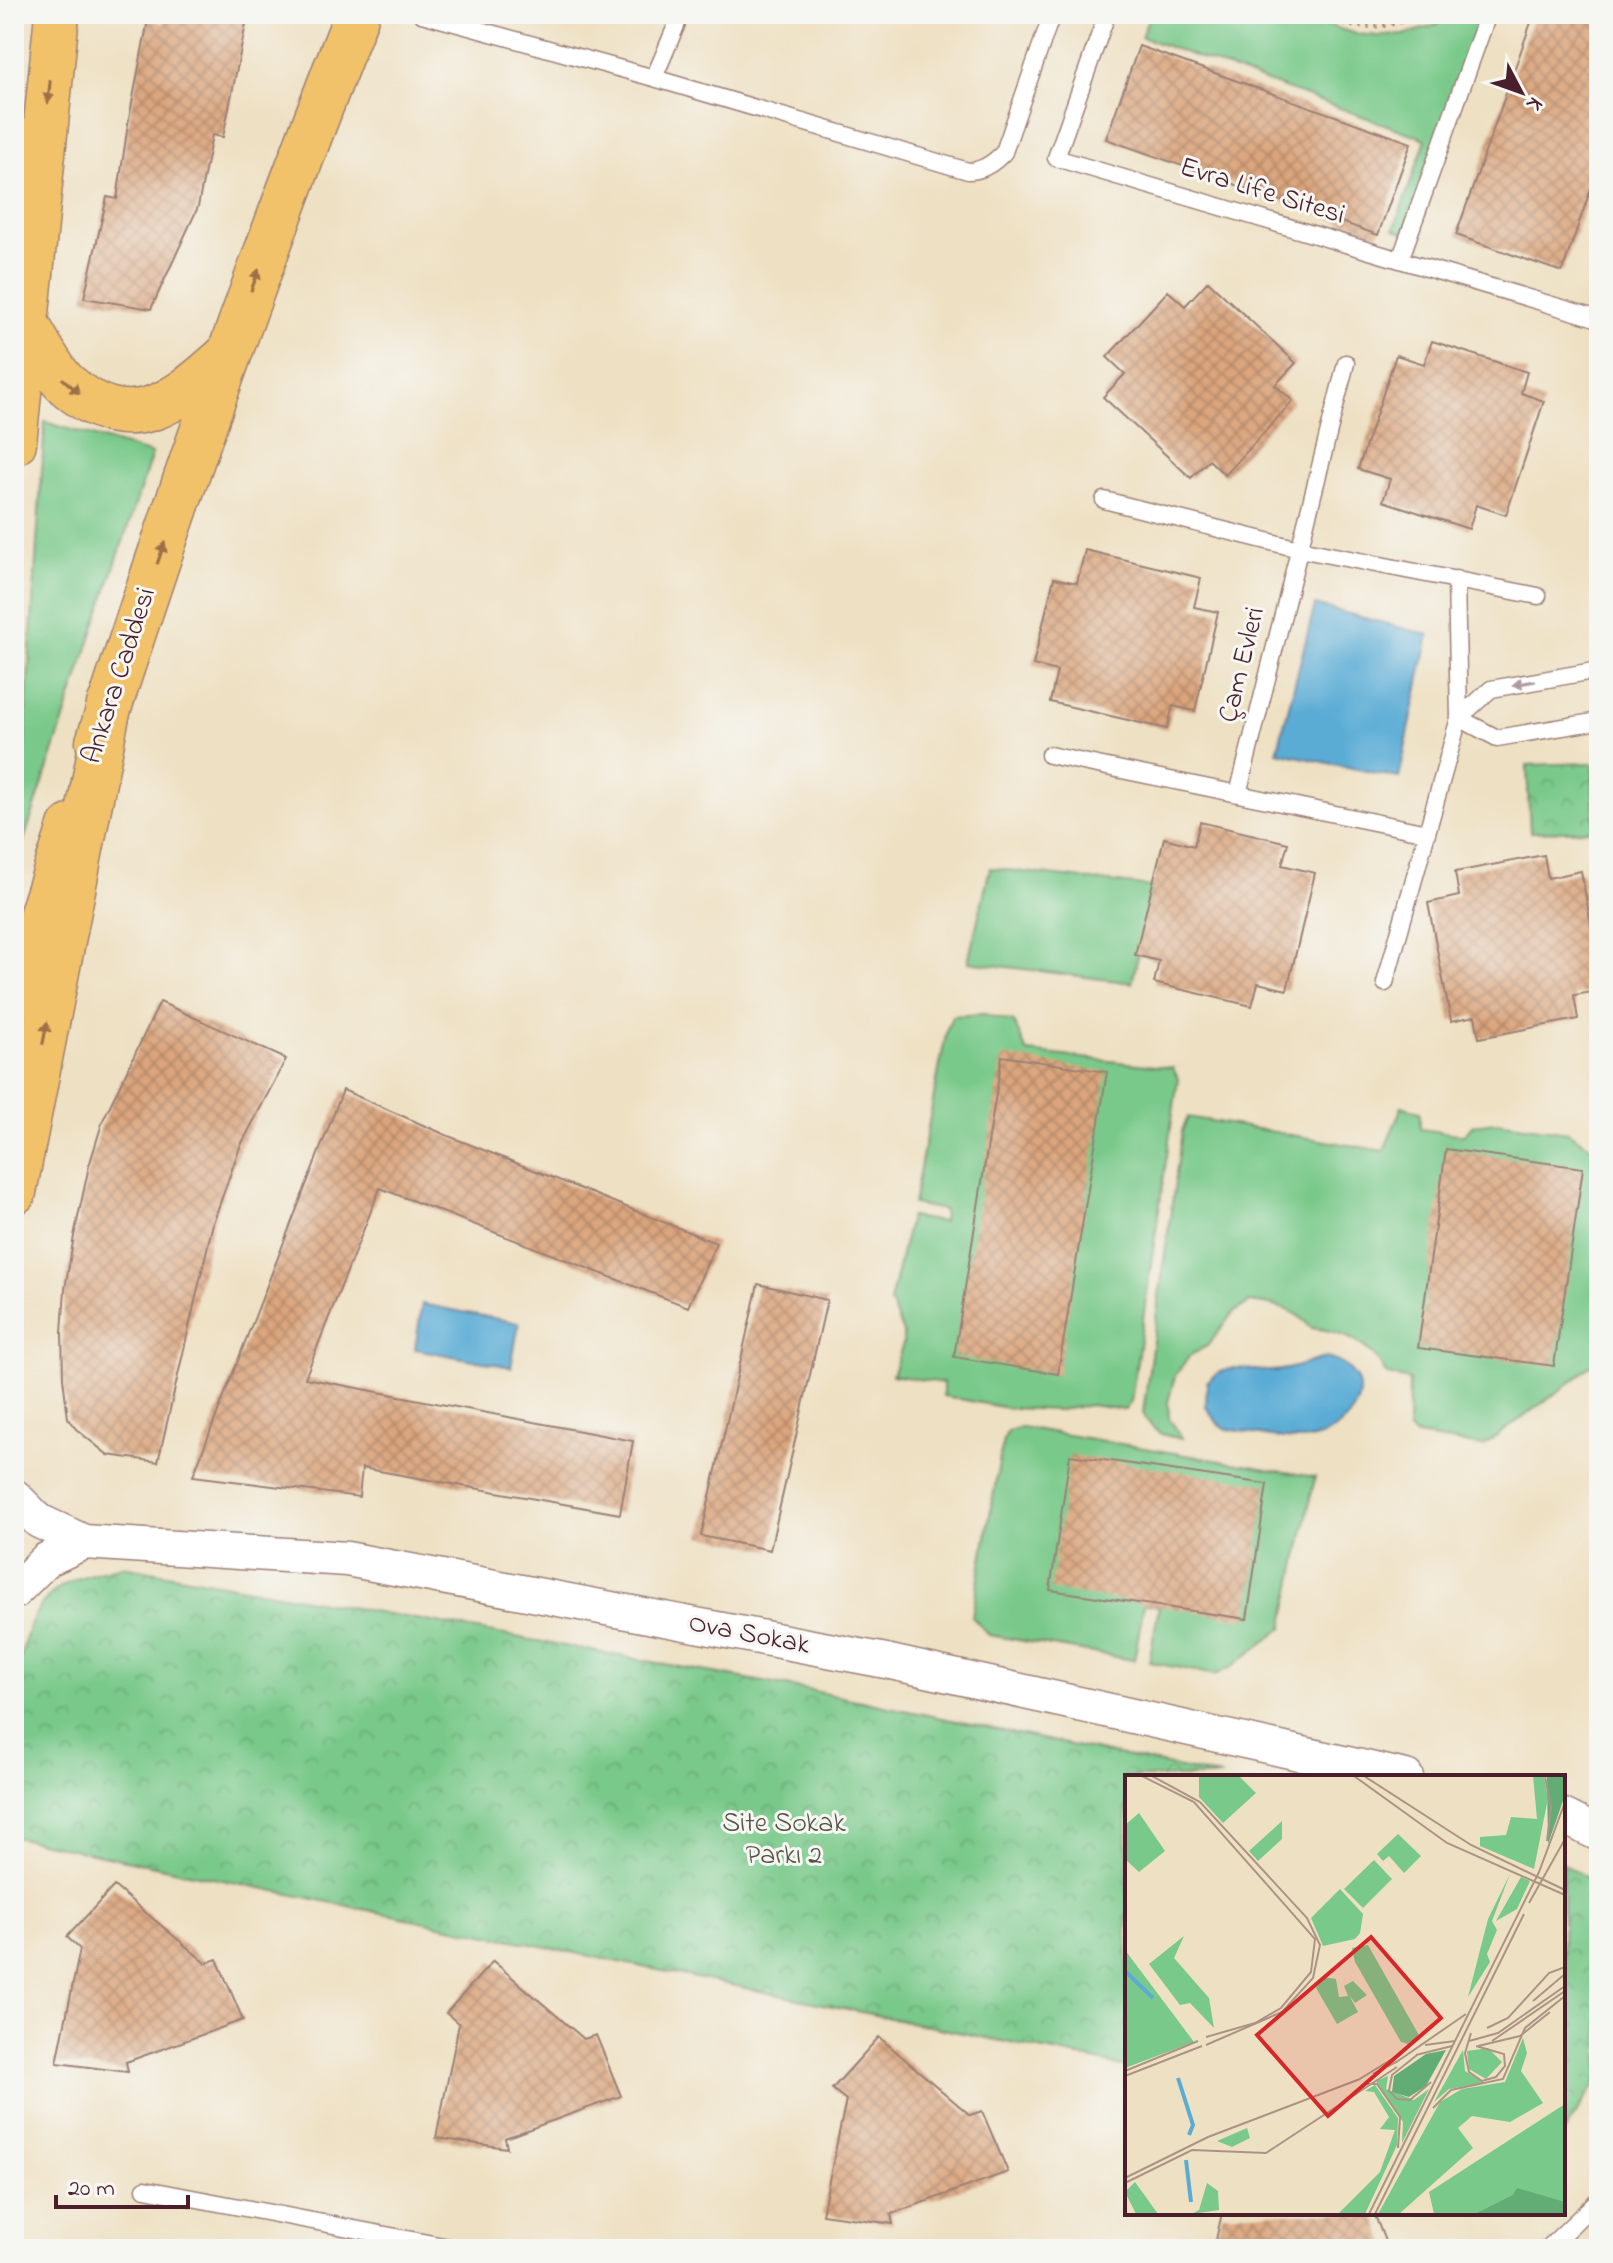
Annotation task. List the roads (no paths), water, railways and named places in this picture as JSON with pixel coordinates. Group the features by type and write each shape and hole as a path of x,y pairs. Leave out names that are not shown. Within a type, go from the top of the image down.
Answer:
{"main road":[{"path":"14,443 17,382 26,323 27,170 57,14"},
{"name":"Ankara Caddesi","path":"14,999 109,705 229,354 289,186 357,14"},
{"name":"Ankara Caddesi","path":"26,323 65,384 105,411 147,411 188,391 229,354"},
{"path":"14,1192 109,705"}],"street":[{"name":"Ova Sokak","path":"14,1496 39,1521 84,1542 347,1559 886,1661 1397,1775"},
{"name":"Ova Sokak","path":"14,1592 46,1560 84,1542"},
{"path":"1565,1817 1599,1834"}],"lane":[{"path":"422,14 449,18 968,171 990,165 1004,152 1052,14"},
{"path":"654,78 681,14"},
{"name":"Evra Life Sitesi","path":"1107,14 1056,158 1599,319"},
{"path":"1400,260 1488,14"},
{"name":"Çam Evleri","path":"1238,794 1346,363"},
{"path":"1104,500 1299,549 1538,596"},
{"path":"1385,983 1459,718 1456,579"},
{"path":"1459,718 1491,689 1599,670"},
{"path":"1459,718 1497,738 1599,721"},
{"path":"1049,755 1427,833"},
{"path":"145,2189 459,2249"},
{"path":"1547,2249 1599,2199"}],"water":[{"path":"1315,605 1429,635 1399,778 1277,752"},
{"path":"422,1304 519,1323 511,1367 415,1349"},
{"path":"1327,1358 1345,1366 1355,1377 1359,1389 1350,1415 1325,1434 1290,1440 1228,1429 1219,1425 1206,1407 1207,1382 1223,1371 1238,1368 1279,1371"}],"park label":[{"name":"Site Sokak Parkı 2","path":"784,1840"}]}
